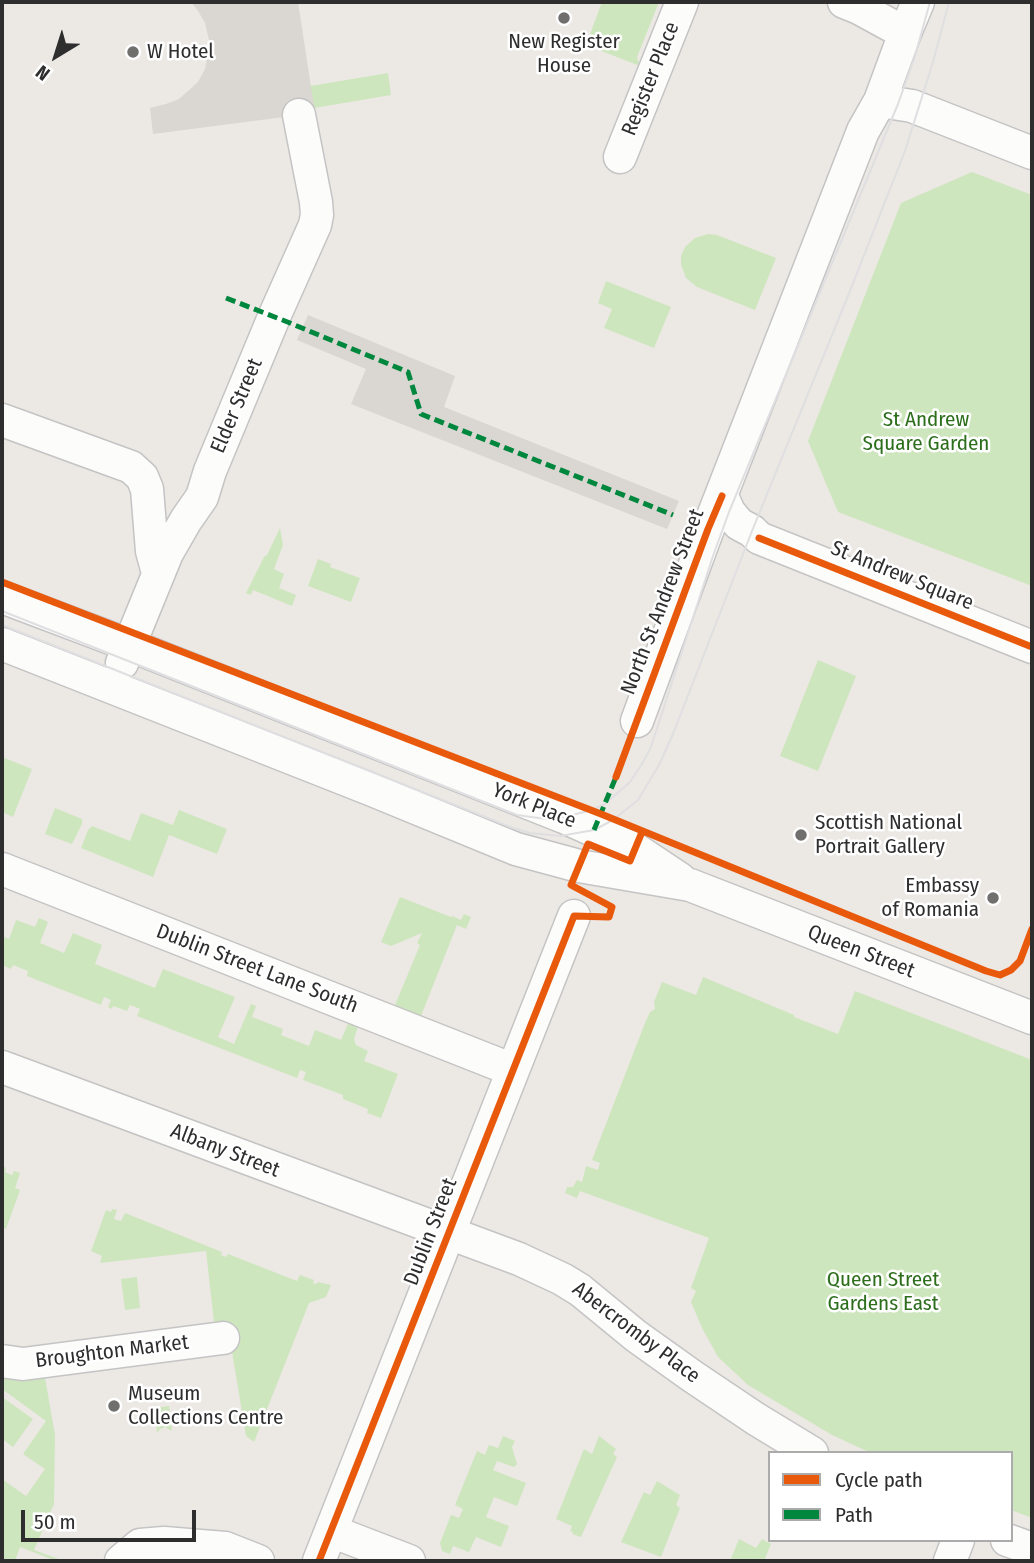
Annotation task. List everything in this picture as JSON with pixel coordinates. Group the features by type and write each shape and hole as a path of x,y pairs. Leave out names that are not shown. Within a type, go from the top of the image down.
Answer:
{"street":[{"name":"Register Place","path":"620,157 682,2"},
{"path":"844,2 905,33"},
{"path":"722,496 863,131 880,101 918,2"},
{"path":"880,101 919,108 1032,153"},
{"name":"Elder Street","path":"113,687 158,573 186,520 202,497 247,381 315,225 316,202 299,116"},
{"path":"2,420 131,467 142,477 147,489 152,551 158,573"},
{"name":"St Andrew Square","path":"722,496 729,512 739,524 759,538 1032,647"},
{"name":"North St Andrew Street","path":"637,721 722,496"},
{"name":"York Place","path":"2,597 584,826 635,849 690,885"},
{"name":"York Place","path":"2,644 516,849 579,866 690,885"},
{"name":"Dublin Street Lane South","path":"2,869 513,1070"},
{"name":"Queen Street","path":"690,885 1030,1010"},
{"name":"Dublin Street","path":"320,1561 574,916"},
{"name":"Albany Street","path":"2,1067 449,1235"},
{"name":"Abercromby Place","path":"449,1235 519,1259 562,1279 712,1390 809,1451"},
{"name":"Broughton Market","path":"2,1361 23,1364 223,1338"},
{"path":"331,1531 409,1561"},
{"path":"950,1561 957,1542"},
{"path":"1013,1542 1032,1549"},
{"path":"121,1561 141,1545 164,1543 225,1548 258,1561"}],"green space":[{"path":"602,2 659,2 637,57 640,66 586,45"},
{"path":"388,73 391,95 314,108 310,86"},
{"name":"St Andrew Square Garden","path":"972,172 1032,195 1032,586 838,512 808,441 901,203"},
{"path":"708,234 776,258 755,310 697,287 686,278 681,265 685,247 695,238"},
{"path":"606,281 671,307 654,348 604,328 612,309 598,303"},
{"path":"280,528 283,545 274,569 284,574 279,588 296,595 292,606 253,590 251,595 246,593"},
{"path":"318,559 331,564 330,567 360,578 351,602 308,586"},
{"path":"818,660 856,676 818,771 780,756"},
{"path":"2,757 32,769 13,817 2,812"},
{"path":"55,808 82,819 72,844 45,834"},
{"path":"179,810 227,829 217,854 169,835 153,877 81,848 92,826 130,841 141,813 173,825"},
{"path":"400,897 461,920 464,914 471,917 466,929 457,925 419,1021 393,1010 420,945 417,943 422,933 391,946 381,942"},
{"path":"39,918 48,922 40,943 64,953 73,933 102,945 95,964 155,988 163,969 235,997 218,1037 234,1044 251,1004 256,1006 252,1017 283,1029 281,1035 309,1046 315,1030 341,1040 350,1019 359,1023 354,1039 356,1045 368,1051 364,1061 398,1074 381,1118 367,1113 368,1109 343,1099 343,1095 303,1080 306,1072 300,1070 297,1078 137,1016 140,1009 130,1005 127,1011 113,1006 112,1009 108,1007 111,1000 104,997 101,1005 27,976 28,971 13,965 11,969 2,965 4,937 9,939 16,920 35,927"},
{"name":"Queen Street Gardens East","path":"703,977 838,1034 855,991 1032,1060 1032,1518 1013,1511 1013,1451 867,1451 832,1435 748,1385 718,1357 691,1302 696,1291 691,1288 709,1238 580,1191 577,1198 565,1193 567,1187 573,1187 577,1180 582,1182 586,1166 598,1170 600,1163 592,1160 645,1023 650,1012 655,1009 654,1002 662,982 696,995"},
{"path":"3,1166 6,1168 5,1172 12,1175 14,1171 20,1173 15,1188 20,1190 6,1229 2,1227"},
{"path":"112,1209 117,1210 114,1219 121,1221 125,1213 222,1252 221,1255 226,1257 228,1254 297,1281 300,1275 314,1280 313,1283 316,1284 318,1282 331,1285 326,1297 309,1303 254,1442 246,1436 227,1322 214,1322 206,1251 100,1263 102,1256 91,1251 106,1210 111,1212"},
{"path":"137,1277 140,1308 125,1310 121,1279"},
{"path":"2,1371 44,1372 55,1435 54,1504 34,1550 64,1561 50,1561 51,1559 20,1547 15,1561 2,1561 2,1479 26,1496 45,1469 23,1454 46,1421 2,1389"},
{"path":"2,1397 33,1419 13,1447 2,1439"},
{"path":"169,1406 172,1431 165,1427 157,1433 155,1408"},
{"path":"503,1436 515,1441 512,1447 517,1464 514,1467 497,1461 493,1470 526,1483 517,1506 494,1497 486,1517 509,1526 501,1547 476,1537 469,1552 453,1546 450,1554 442,1551 440,1543 451,1515 459,1518 463,1509 455,1505 477,1451 485,1455 489,1445 498,1448"},
{"path":"599,1436 616,1449 613,1454 617,1457 581,1537 572,1534 572,1526 556,1519 584,1449 592,1454"},
{"path":"657,1481 680,1495 676,1505 680,1508 661,1557 621,1542 644,1492 650,1495"},
{"path":"739,1539 756,1548 762,1539 771,1544 764,1561 730,1561"}],"shaded area":[{"path":"191,2 298,2 315,113 153,134 150,108 179,99 198,82 205,69 209,40 205,23"},
{"path":"308,315 455,376 444,407 679,501 667,529 351,404 366,369 297,340"}],"tram line":[{"path":"2,611 517,815 546,819 564,817 605,804 630,782 651,747 729,512 898,104 930,2"},
{"path":"2,625 513,828 560,836 594,830 613,820 638,800 659,765 673,734 905,151 949,2"}],"marked path":[{"path":"226,298 408,372 421,414 673,515"},
{"path":"594,830 618,772"}],"cycle path":[{"path":"616,777 722,496"},
{"path":"759,538 1032,647"},
{"path":"2,582 601,814 986,971 1000,975 1011,970 1020,961 1032,929"},
{"path":"319,1561 574,916 609,917 612,907 571,885 588,844 630,861 642,832"}],"place":[{"name":"New Register House","path":"564,18"},
{"name":"W Hotel","path":"133,52"},
{"name":"Scottish National Portrait Gallery","path":"801,835"},
{"name":"Embassy of Romania","path":"993,898"},
{"name":"Museum Collections Centre","path":"114,1406"}]}
